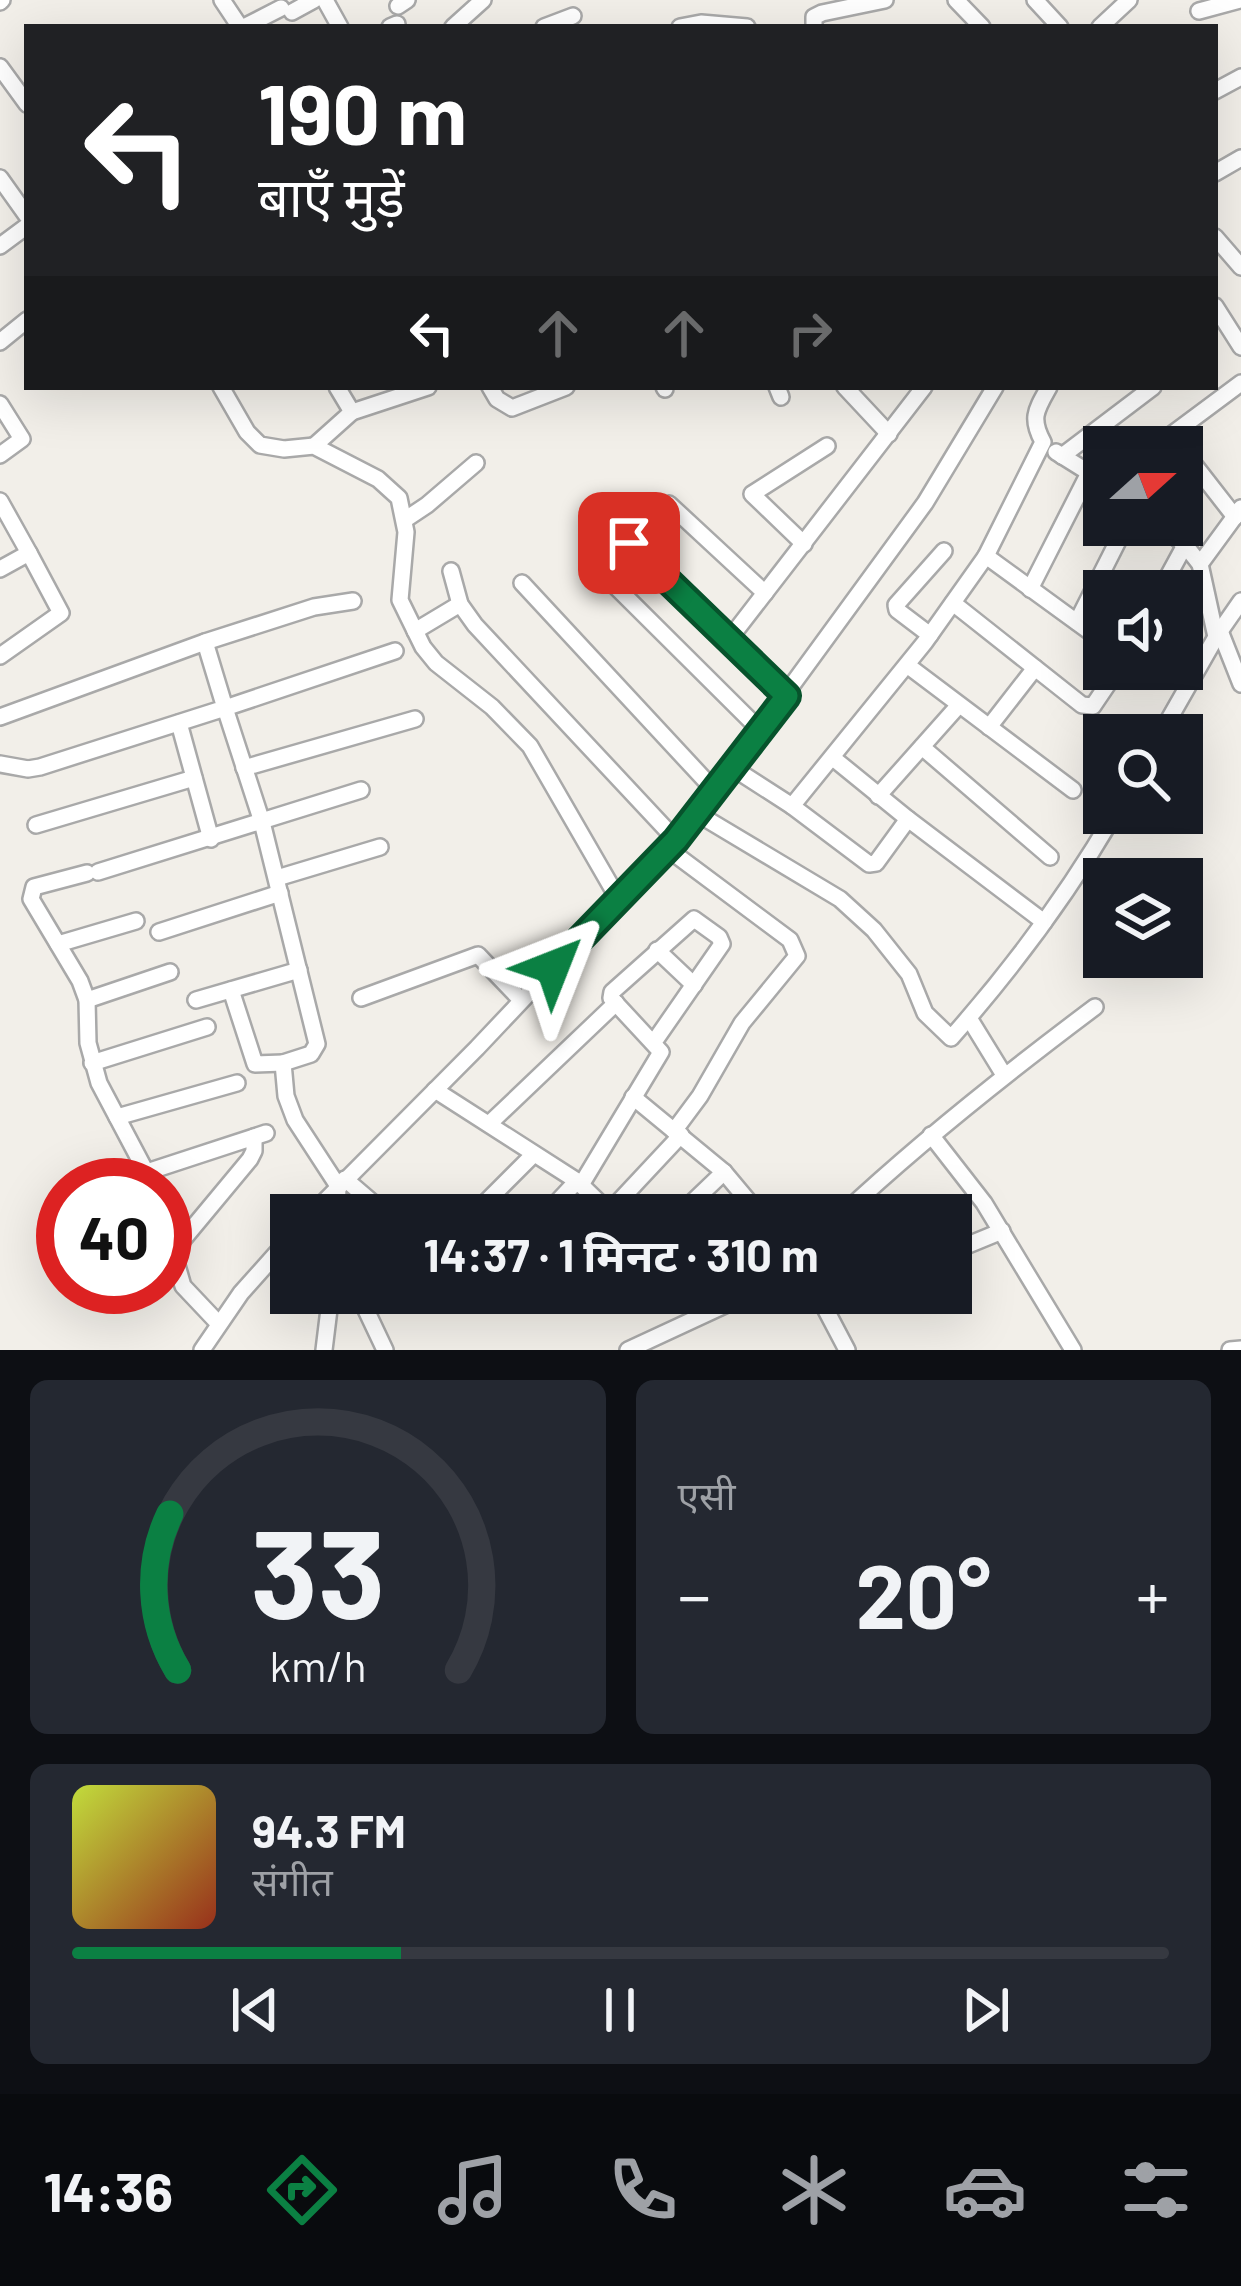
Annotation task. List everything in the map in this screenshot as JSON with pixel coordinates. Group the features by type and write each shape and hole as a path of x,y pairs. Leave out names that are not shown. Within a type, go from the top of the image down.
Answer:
{"street":[{"path":"245,24 314,0"},
{"path":"456,24 483,0"},
{"path":"814,24 814,17 822,13 885,0"},
{"path":"956,0 979,24"},
{"path":"1035,0 1057,24"},
{"path":"1103,24 1129,0"},
{"path":"1203,6 1240,0"},
{"path":"552,24 573,16"},
{"path":"0,67 21,97 0,100"},
{"path":"0,178 24,212"},
{"path":"1218,240 1241,267"},
{"path":"1218,310 1241,347"},
{"path":"0,342 24,322"},
{"path":"1218,338 1231,328"},
{"path":"1197,426 1241,383"},
{"path":"339,390 352,412"},
{"path":"314,446 352,412 419,390"},
{"path":"492,390 512,408 558,390"},
{"path":"848,390 889,434"},
{"path":"727,641 922,390"},
{"path":"331,1194 698,814 925,503 992,390"},
{"path":"1047,390 1033,424 1043,442 1083,470"},
{"path":"1062,456 1149,390"},
{"path":"223,392 260,445 314,446 378,479 399,498 406,525 400,600 415,631 436,663 492,707 530,746 619,900"},
{"path":"0,406 22,439 0,455"},
{"path":"792,806 907,665 986,556 1043,442"},
{"path":"804,544 752,494 826,446"},
{"path":"406,525 476,463"},
{"path":"1200,564 1238,512 1203,472"},
{"path":"1030,589 1083,500"},
{"path":"0,501 61,613 0,656"},
{"path":"668,504 765,593"},
{"path":"629,543 787,696"},
{"path":"1077,622 1115,546"},
{"path":"1186,546 1200,564 1218,634 1241,684"},
{"path":"930,635 896,605 944,551"},
{"path":"0,569 29,553"},
{"path":"986,556 1083,626"},
{"path":"596,567 761,731"},
{"path":"452,571 460,604 522,678 672,844 790,940 797,956 742,1023 677,1133 627,1194"},
{"path":"522,583 716,792"},
{"path":"0,717 205,642 314,607 353,601"},
{"path":"953,602 1087,706 1105,690"},
{"path":"1172,714 1241,602"},
{"path":"415,631 460,604"},
{"path":"205,642 262,822 316,1050 283,1063 255,1064 231,990"},
{"path":"0,764 28,770 40,767 395,651"},
{"path":"907,665 1073,790"},
{"path":"989,727 1035,668"},
{"path":"878,796 959,705"},
{"path":"244,768 415,719"},
{"path":"178,722 211,839"},
{"path":"922,747 1050,857"},
{"path":"832,758 1044,922"},
{"path":"733,767 869,864 876,862 908,819"},
{"path":"36,825 194,778"},
{"path":"139,1158 92,1063 87,1000 30,892 34,887 211,839 361,790"},
{"path":"698,814 840,899 874,930 909,974 926,1012 951,1038 1044,922 1101,834"},
{"path":"159,932 380,848"},
{"path":"567,1194 661,1054 616,1003 612,992 692,919 719,937 721,947 653,1042"},
{"path":"58,944 136,921"},
{"path":"657,950 694,985"},
{"path":"361,998 478,955 521,1000"},
{"path":"196,1000 299,970"},
{"path":"87,1000 170,973"},
{"path":"489,1124 616,1003"},
{"path":"869,1194 1004,1075 1095,1007"},
{"path":"969,1018 1004,1075"},
{"path":"92,1063 207,1027"},
{"path":"283,1063 286,1096 295,1120 342,1182 358,1194"},
{"path":"117,1117 237,1083"},
{"path":"435,1090 591,1194"},
{"path":"633,1097 724,1172 742,1194"},
{"path":"192,1162 260,1135 250,1159 192,1229"},
{"path":"932,1135 1003,1232 1072,1350"},
{"path":"493,1194 534,1154"},
{"path":"701,1194 724,1172"},
{"path":"340,1194 342,1182"},
{"path":"972,1244 1003,1232"},
{"path":"192,1298 211,1335 270,1263"},
{"path":"324,1350 328,1314"},
{"path":"368,1314 385,1350"},
{"path":"628,1350 706,1314"},
{"path":"828,1314 847,1350"},
{"path":"1230,1350 1241,1348"}],"route":[{"path":"553,967 676,840 787,696 629,543"}]}
